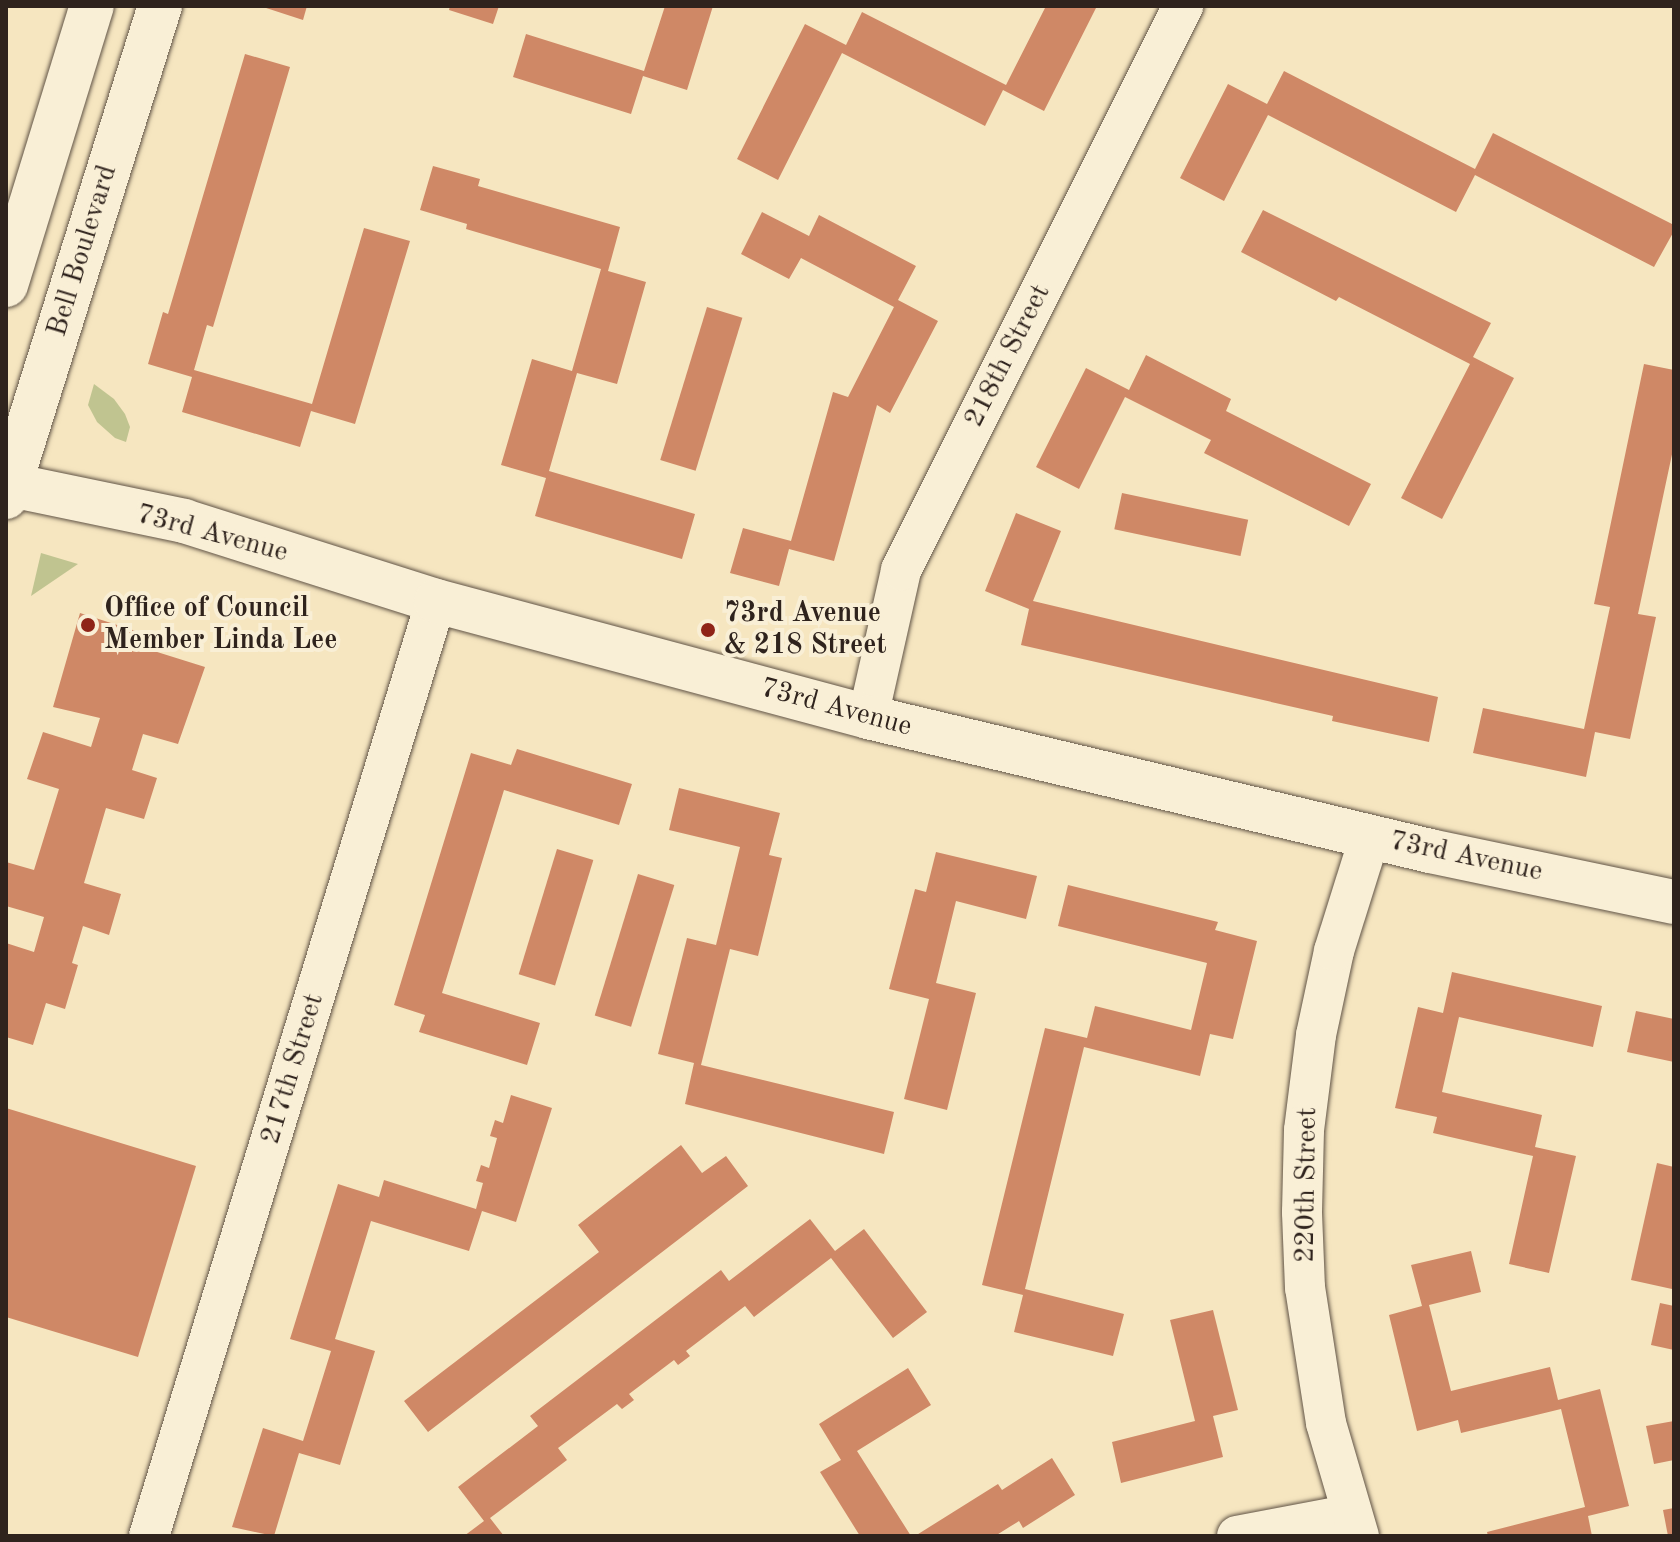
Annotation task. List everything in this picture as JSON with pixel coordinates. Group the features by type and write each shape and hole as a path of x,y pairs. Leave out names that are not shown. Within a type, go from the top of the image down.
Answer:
{"street":[{"path":"6,285 92,6"},
{"name":"Bell Boulevard","path":"7,488 160,6"},
{"name":"218th Street","path":"868,717 901,570 1183,6"},
{"name":"73rd Avenue","path":"7,488 184,521 436,601 868,717 1370,836 1674,902"},
{"name":"217th Street","path":"149,1536 436,601"},
{"name":"220th Street","path":"1355,1525 1326,1423 1305,1288 1302,1212 1304,1130 1316,1035 1334,951 1370,836"},
{"path":"1237,1536 1355,1525"}],"green space":[{"path":"94,384 114,399 125,414 130,427 126,442 115,438 97,422 88,405"},
{"path":"41,553 78,564 31,596"}],"building":[{"path":"260,6 307,6 303,20"},
{"path":"450,6 499,6 493,24 449,10"},
{"path":"665,6 713,6 687,90 643,76 631,114 513,77 526,34 644,71"},
{"path":"1046,6 1097,6 1044,111 1003,90 985,126 842,53 778,180 737,159 805,24 846,45 862,12 1006,85"},
{"path":"245,54 290,67 213,327 207,325 194,370 312,404 364,228 410,241 355,424 311,411 300,447 182,412 192,377 148,364 163,312 168,314"},
{"path":"1284,71 1475,169 1493,133 1672,224 1674,220 1674,231 1654,267 1475,175 1456,212 1268,115 1224,201 1180,178 1228,84 1267,104"},
{"path":"433,166 480,179 478,186 620,227 608,271 646,282 617,384 577,373 549,471 695,514 682,559 535,516 546,478 501,465 532,359 572,371 601,269 466,229 467,224 420,210"},
{"path":"1263,210 1491,323 1473,357 1514,378 1442,519 1401,498 1470,364 1339,297 1336,301 1241,252"},
{"path":"762,212 809,236 819,215 916,266 898,300 938,321 890,413 877,405 834,561 789,549 779,586 730,573 743,528 791,541 833,392 848,397 894,307 801,258 789,279 741,254"},
{"path":"707,307 742,318 696,471 660,460"},
{"path":"1146,355 1231,399 1226,411 1371,484 1349,526 1204,453 1211,440 1125,397 1079,489 1036,467 1086,368 1129,390"},
{"path":"1644,364 1674,370 1674,445 1638,614 1656,617 1630,739 1595,732 1586,777 1473,753 1483,708 1584,729 1610,607 1594,604"},
{"path":"1122,493 1248,520 1240,556 1114,529"},
{"path":"1016,513 1061,531 1033,601 1438,697 1429,742 1332,721 1333,716 1021,645 1029,609 985,591"},
{"path":"80,613 142,633 138,646 205,667 178,744 143,734 132,770 157,778 144,819 106,808 84,883 121,894 109,935 83,926 72,963 78,965 65,1009 46,1003 33,1045 6,1037 6,943 34,952 44,917 6,906 6,862 34,870 59,789 27,779 43,732 91,747 100,718 53,707"},
{"path":"517,749 632,784 619,825 504,790 442,993 540,1023 527,1065 419,1032 425,1015 394,1005 471,753 511,765"},
{"path":"679,788 780,813 769,855 782,858 758,956 730,949 701,1065 894,1112 884,1154 685,1104 694,1063 658,1054 687,938 716,945 740,847 669,830"},
{"path":"557,849 593,860 555,985 519,974"},
{"path":"936,852 1037,876 1026,919 956,901 936,983 976,993 947,1110 904,1099 929,999 889,989 915,889 926,892"},
{"path":"638,874 674,885 631,1027 595,1016"},
{"path":"1068,885 1218,922 1215,930 1257,941 1233,1039 1210,1034 1200,1076 1084,1047 1025,1289 1124,1314 1113,1356 1014,1332 1023,1295 982,1285 1045,1028 1087,1038 1095,1006 1191,1030 1207,963 1058,926"},
{"path":"1452,972 1602,1006 1593,1047 1459,1017 1442,1092 1542,1115 1535,1147 1576,1156 1549,1273 1509,1264 1533,1156 1433,1133 1437,1117 1395,1108 1418,1007 1443,1013"},
{"path":"1636,1011 1674,1019 1674,1062 1627,1052"},
{"path":"511,1095 552,1108 516,1222 482,1211 469,1251 371,1221 335,1339 375,1351 340,1465 299,1453 274,1536 232,1527 263,1428 303,1441 331,1351 290,1339 338,1184 379,1197 384,1180 476,1209 483,1183 476,1181 481,1165 489,1168 497,1138 490,1136 495,1120 503,1123"},
{"path":"6,1108 196,1166 138,1357 6,1317"},
{"path":"681,1145 702,1173 726,1156 748,1186 428,1432 404,1401 599,1252 578,1225"},
{"path":"1657,1163 1674,1167 1672,1289 1631,1280"},
{"path":"810,1219 835,1251 864,1229 927,1312 893,1338 831,1258 754,1317 745,1306 686,1351 690,1356 678,1365 674,1360 629,1394 634,1400 622,1409 617,1404 558,1448 567,1460 490,1518 504,1536 464,1536 484,1521 458,1487 538,1426 530,1416 721,1270 729,1281"},
{"path":"1471,1251 1481,1292 1429,1305 1451,1391 1550,1367 1558,1400 1600,1389 1629,1506 1588,1516 1592,1536 1488,1536 1487,1532 1585,1507 1561,1409 1461,1433 1458,1420 1417,1431 1389,1315 1422,1306 1411,1265"},
{"path":"1660,1303 1674,1306 1674,1350 1651,1345"},
{"path":"1213,1310 1238,1410 1213,1416 1223,1457 1121,1483 1112,1442 1195,1421 1170,1320"},
{"path":"908,1368 931,1405 857,1451 911,1536 860,1536 820,1472 841,1460 819,1424"},
{"path":"1674,1421 1674,1460 1654,1464 1646,1426"},
{"path":"1052,1458 1075,1495 1023,1528 1019,1521 995,1536 915,1536 998,1484 1002,1490"},
{"path":"1674,1508 1674,1536 1668,1536 1663,1510"}],"place":[{"name":"Office of Council Member Linda Lee","path":"88,625"},
{"name":"73rd Avenue & 218 Street","path":"708,630"}]}
